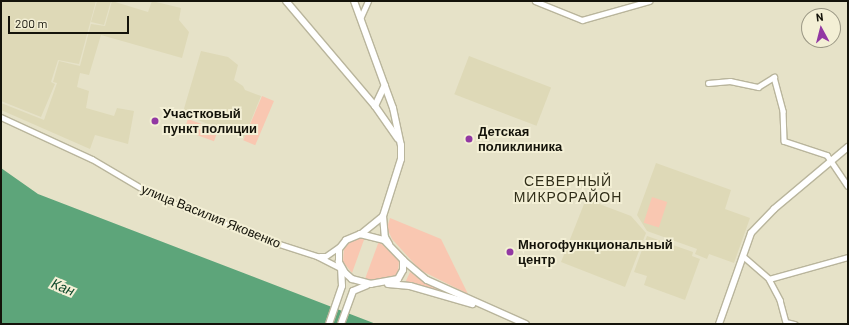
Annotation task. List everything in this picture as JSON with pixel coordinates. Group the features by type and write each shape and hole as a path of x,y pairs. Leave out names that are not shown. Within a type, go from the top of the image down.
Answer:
{"main road":[{"path":"286,1 375,106 401,145"},
{"path":"354,1 394,108 401,145 401,159 383,216 385,237 403,260 427,280 526,324"},
{"path":"375,106 385,85"},
{"path":"719,324 751,233 763,219 848,147"},
{"path":"329,324 340,294 341,268 338,255 341,244 360,234 383,216"},
{"path":"360,234 377,236 389,244"},
{"path":"341,324 350,298 358,287 398,279 403,270 403,260"},
{"path":"341,268 352,279 371,284"},
{"path":"380,283 410,286 492,310"}],"street":[{"path":"360,19 368,1"},
{"path":"535,1 582,20 649,1"},
{"path":"708,84 730,81 758,86 774,77 783,111 784,141 827,155 848,186"},
{"name":"улица Василия Яковенко","path":"1,117 92,159 153,195 273,242 317,256 341,268"},
{"path":"317,256 326,256 334,252 341,244"},
{"path":"743,256 768,279 780,300 786,323 795,324"},
{"path":"768,279 848,257"}],"shaded area":[{"path":"1,1 96,1 79,64 58,60 51,82 55,84 41,117 1,101"},
{"path":"97,1 111,1 104,25 91,22"},
{"path":"112,1 148,12 152,1 181,8 179,20 189,32 182,58 101,35 89,75 80,73 77,87 89,91 86,108 114,116 117,108 134,111 128,144 95,135 90,149 1,110 1,103 44,120 57,83 53,82 59,61 80,66 91,24 105,26"},
{"path":"201,51 228,57 238,65 234,80 243,86 245,90 261,96 244,138 185,115 183,112"},
{"path":"469,56 551,88 536,126 454,94"},
{"path":"262,96 274,101 255,145 243,140"},
{"path":"188,119 218,130 214,141 184,130"},
{"path":"656,163 731,190 725,209 750,218 734,263 709,254 707,259 695,254 697,249 647,231 637,215"},
{"path":"652,197 667,202 659,228 644,223"},
{"path":"586,199 631,216 646,233 625,287 561,262"},
{"path":"390,218 441,239 468,294 420,270 392,239 387,228"},
{"path":"647,236 693,252 692,256 700,259 685,300 644,285 647,276 634,272"},
{"path":"365,237 352,273 343,262 344,247 354,239"},
{"path":"379,241 399,261 398,273 395,277 374,281 365,279"},
{"path":"410,272 421,280 475,304 405,283"}],"water":[{"name":"Кан","path":"1,168 38,194 376,324 1,324"}],"place":[{"name":"Участковый пункт полиции","path":"155,121"},
{"name":"Детская поликлиника","path":"469,139"},
{"name":"Многофункциональный центр","path":"510,252"}],"district":[{"name":"СЕВЕРНЫЙ МИКРОРАЙОН","path":"568,190"}]}
